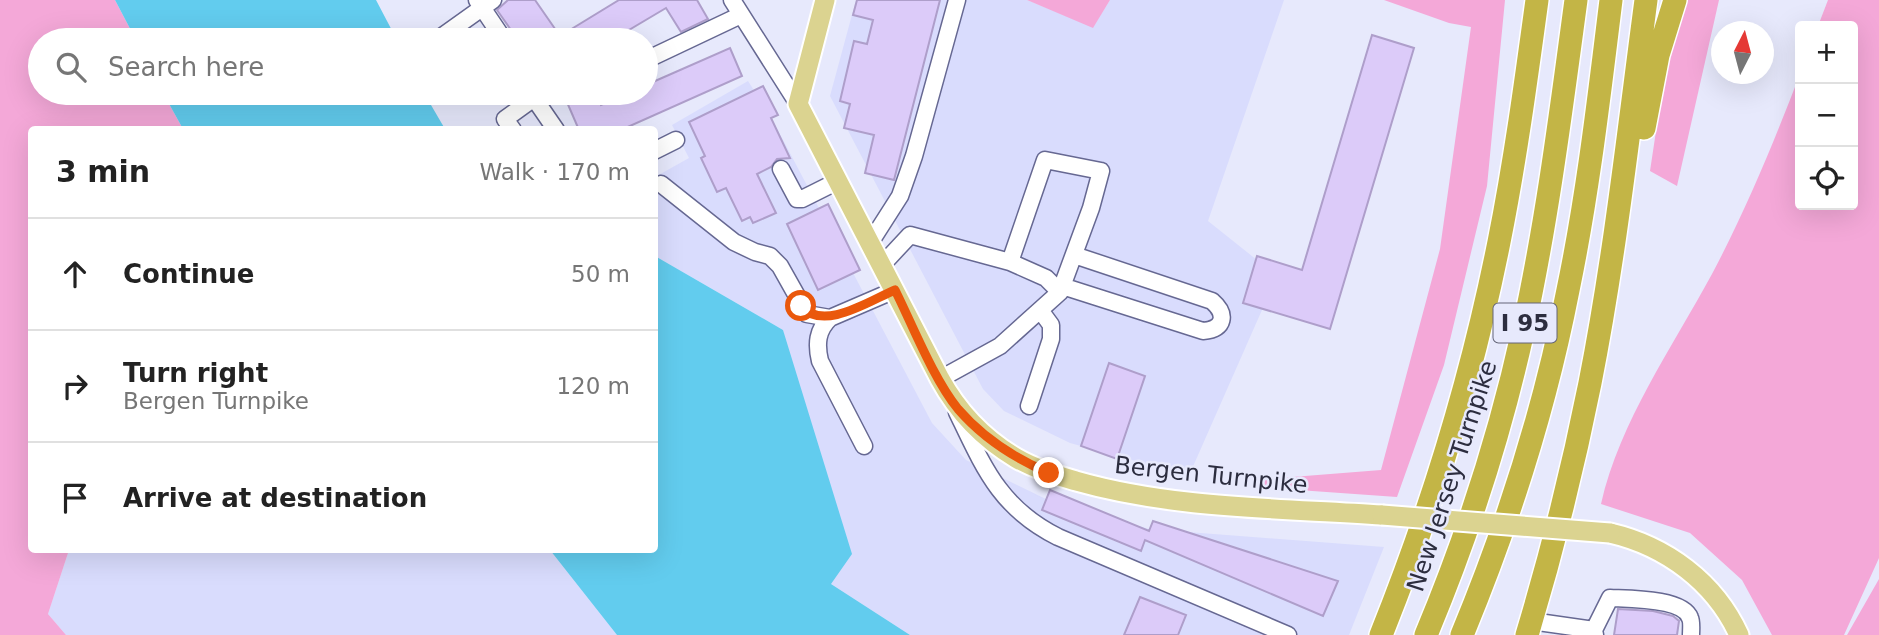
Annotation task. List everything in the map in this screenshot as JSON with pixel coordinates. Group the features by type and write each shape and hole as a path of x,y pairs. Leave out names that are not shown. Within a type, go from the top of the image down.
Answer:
{"highway":[{"path":"1381,635 1439,476 1483,316 1514,161 1536,0"},
{"name":"New Jersey Turnpike","path":"1426,635 1463,540 1518,354 1548,204 1576,0"},
{"path":"1462,635 1495,551 1521,472 1562,319 1589,170 1611,0"},
{"path":"1529,628 1558,527 1599,334 1646,0"},
{"path":"1617,219 1645,127 1658,55 1675,0"}],"main road":[{"path":"798,104 825,0"},
{"name":"Bergen Turnpike","path":"798,104 942,384 959,410 998,446 1018,460 1049,473 1120,494 1610,533 1645,544 1688,570 1716,598 1739,635"}],"street":[{"name":"Bergen Turnpike","path":"732,0 798,104"},
{"path":"870,243 900,196 957,0"},
{"path":"452,28 484,3 498,28"},
{"path":"658,54 741,15"},
{"path":"510,126 505,120 525,105"},
{"path":"543,105 554,126"},
{"path":"658,149 676,140"},
{"path":"1010,262 1045,160 1101,171 1091,208 1061,289 1000,346 942,384 995,485 1025,518 1058,537 1288,635"},
{"path":"781,169 797,199 838,181"},
{"path":"661,184 734,242 770,256 780,266 807,314 830,318"},
{"path":"882,265 910,234 1010,262 1046,278 1061,289 1203,331 1213,330 1220,324 1220,308 1212,301 1073,255"},
{"path":"864,446 820,361 818,335 822,325 830,318 895,290"},
{"path":"1029,406 1051,339 1051,326 1040,310"},
{"path":"1529,628 1595,633 1610,598 1648,599 1682,609 1690,617 1691,635"}],"shaded area":[{"path":"0,0 115,0 130,28 28,28 28,105 170,105 181,126 28,126 28,553 68,553 48,614 66,635 0,635"},
{"path":"856,0 1027,0 1093,27 1110,0 1284,0 1208,221 1277,276 1191,471 1161,468 1070,443 1004,411 983,389 830,96"},
{"path":"1027,0 1110,0 1093,28"},
{"path":"1384,0 1505,0 1487,186 1444,365 1397,497 1257,487 1267,479 1381,470 1440,249 1471,27 1449,23"},
{"path":"1685,0 1719,0 1714,21 1711,21 1711,35 1677,186 1650,171 1664,78"},
{"path":"1828,0 1879,0 1879,558 1844,635 1772,635 1742,580 1690,533 1601,504 1621,443 1634,414 1724,250 1759,176 1795,87 1795,210 1858,210 1858,21 1820,21"},
{"path":"748,81 771,117 932,423 966,460 1050,501 1149,529 1384,547 1349,635 910,635 831,584 783,330 658,258 658,175 689,158 672,125"},
{"path":"68,553 552,553 617,635 66,635 48,614"},
{"path":"1879,579 1879,635 1847,635"}],"water":[{"path":"115,0 376,0 391,28 130,28"},
{"path":"170,105 431,105 443,126 181,126"},
{"path":"658,258 783,330 852,554 831,584 910,635 617,635 552,553 658,553"}],"building":[{"path":"508,0 535,0 554,28 510,28 497,10"},
{"path":"619,0 697,0 708,19 681,32 666,8 632,28 573,28"},
{"path":"857,0 940,0 894,180 865,173 874,135 844,128 850,104 840,101 854,41 867,44 873,20 853,15"},
{"path":"1372,35 1414,48 1330,329 1243,303 1257,256 1302,270"},
{"path":"730,48 742,76 630,126 577,126 568,105 658,105 658,80"},
{"path":"763,86 778,115 771,118 790,158 777,159 771,167 757,174 776,213 753,223 750,217 742,221 726,188 717,192 701,158 705,156 689,122"},
{"path":"828,204 860,270 818,290 787,224"},
{"path":"1109,363 1145,376 1117,459 1081,446"},
{"path":"1050,490 1149,531 1153,521 1338,581 1323,616 1145,540 1141,551 1042,510"},
{"path":"1140,597 1186,615 1178,635 1124,635"},
{"path":"1618,609 1653,611 1673,616 1679,621 1677,635 1614,635"}],"route":[{"path":"801,306 807,314 830,318 895,290 947,393 959,410 998,446 1018,460 1049,473"}]}
